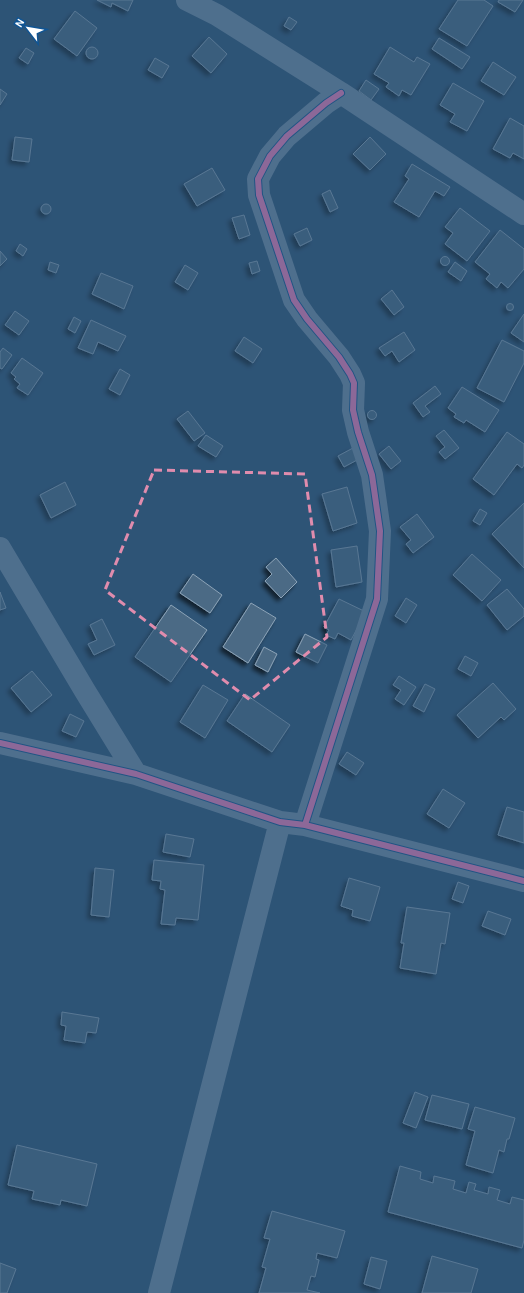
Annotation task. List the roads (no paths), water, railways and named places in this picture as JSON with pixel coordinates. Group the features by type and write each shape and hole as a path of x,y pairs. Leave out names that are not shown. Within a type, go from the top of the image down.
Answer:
{"street":[{"path":"187,0 217,14 341,93 524,214"},
{"path":"305,825 377,598 380,531 372,475 358,432 353,410 354,383 339,357 307,319 294,300 259,194 258,179 270,156 287,136 326,103 341,93"},
{"path":"0,548 136,774"},
{"path":"0,743 136,774 280,822 305,825 524,881"},
{"path":"159,1293 280,822"}]}
